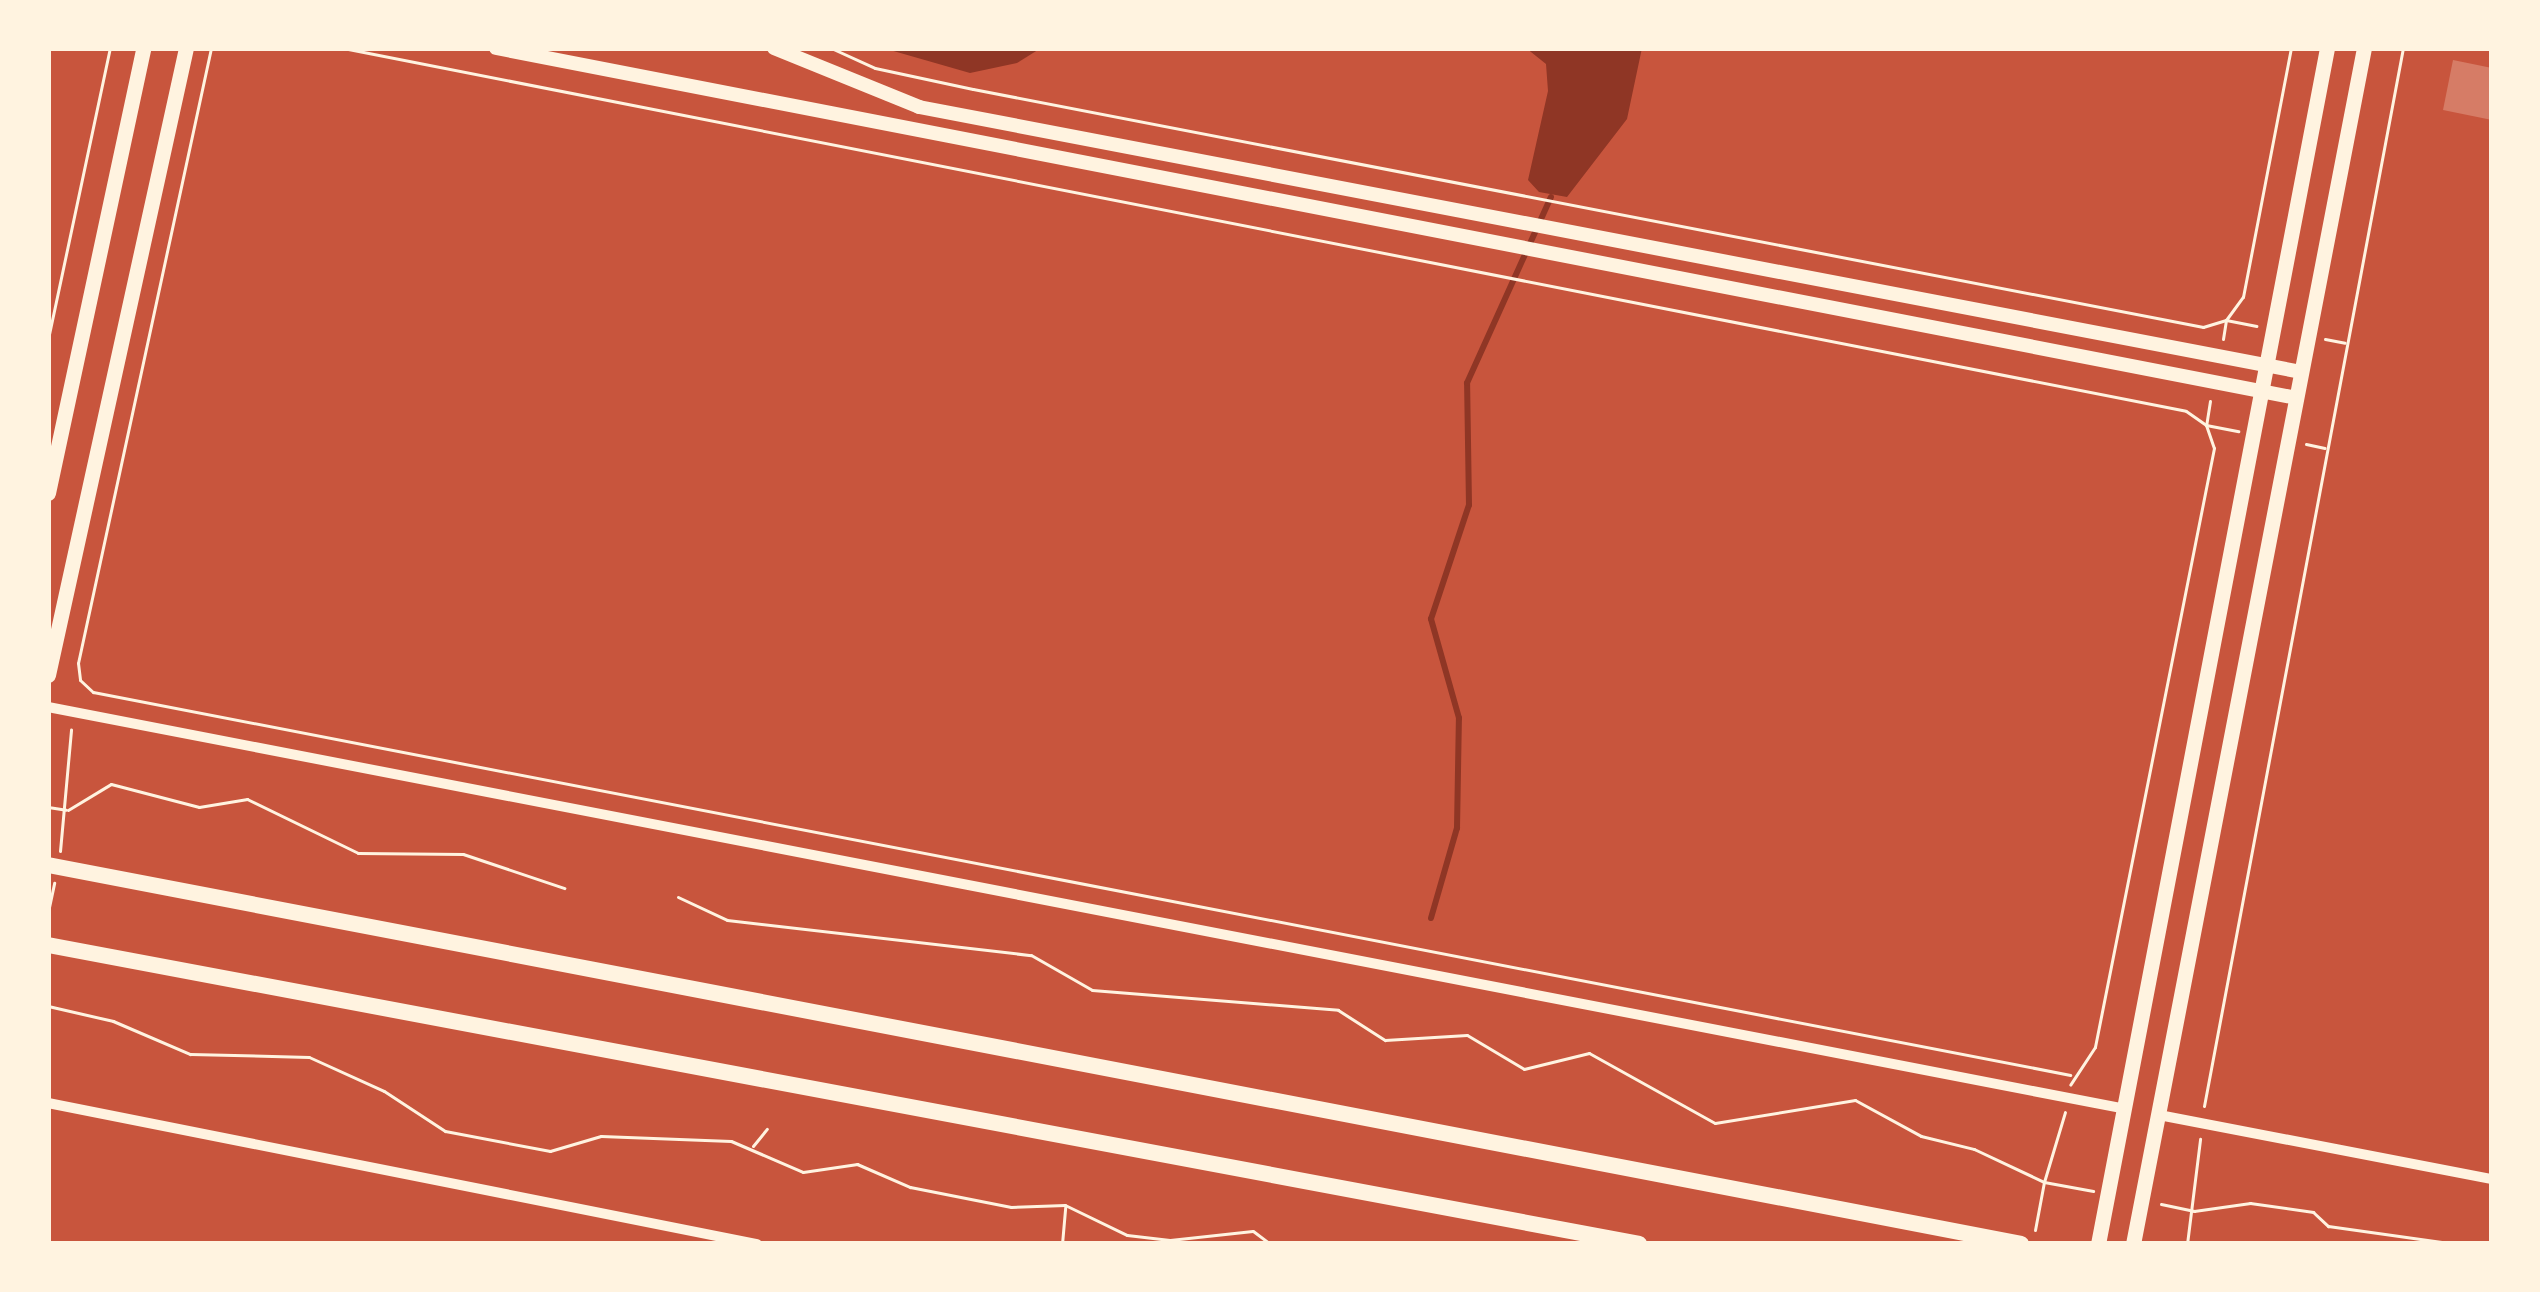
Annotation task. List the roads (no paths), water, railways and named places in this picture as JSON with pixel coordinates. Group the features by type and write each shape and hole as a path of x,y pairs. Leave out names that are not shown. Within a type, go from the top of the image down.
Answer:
{"main road":[{"path":"48,493 143,48"},
{"path":"48,676 186,48"},
{"path":"2098,1244 2327,48"},
{"path":"2132,1244 2364,48"},
{"path":"48,866 2021,1244"},
{"path":"48,945 1639,1244"}],"street":[{"path":"496,48 2296,398"},
{"path":"774,48 919,107 2302,372"},
{"path":"48,707 2125,1109"},
{"path":"48,1102 758,1244"},
{"path":"2159,1115 2492,1179"}],"waterway":[{"path":"1431,918 1457,828 1459,718 1431,619 1469,505 1467,383 1551,197"}]}
